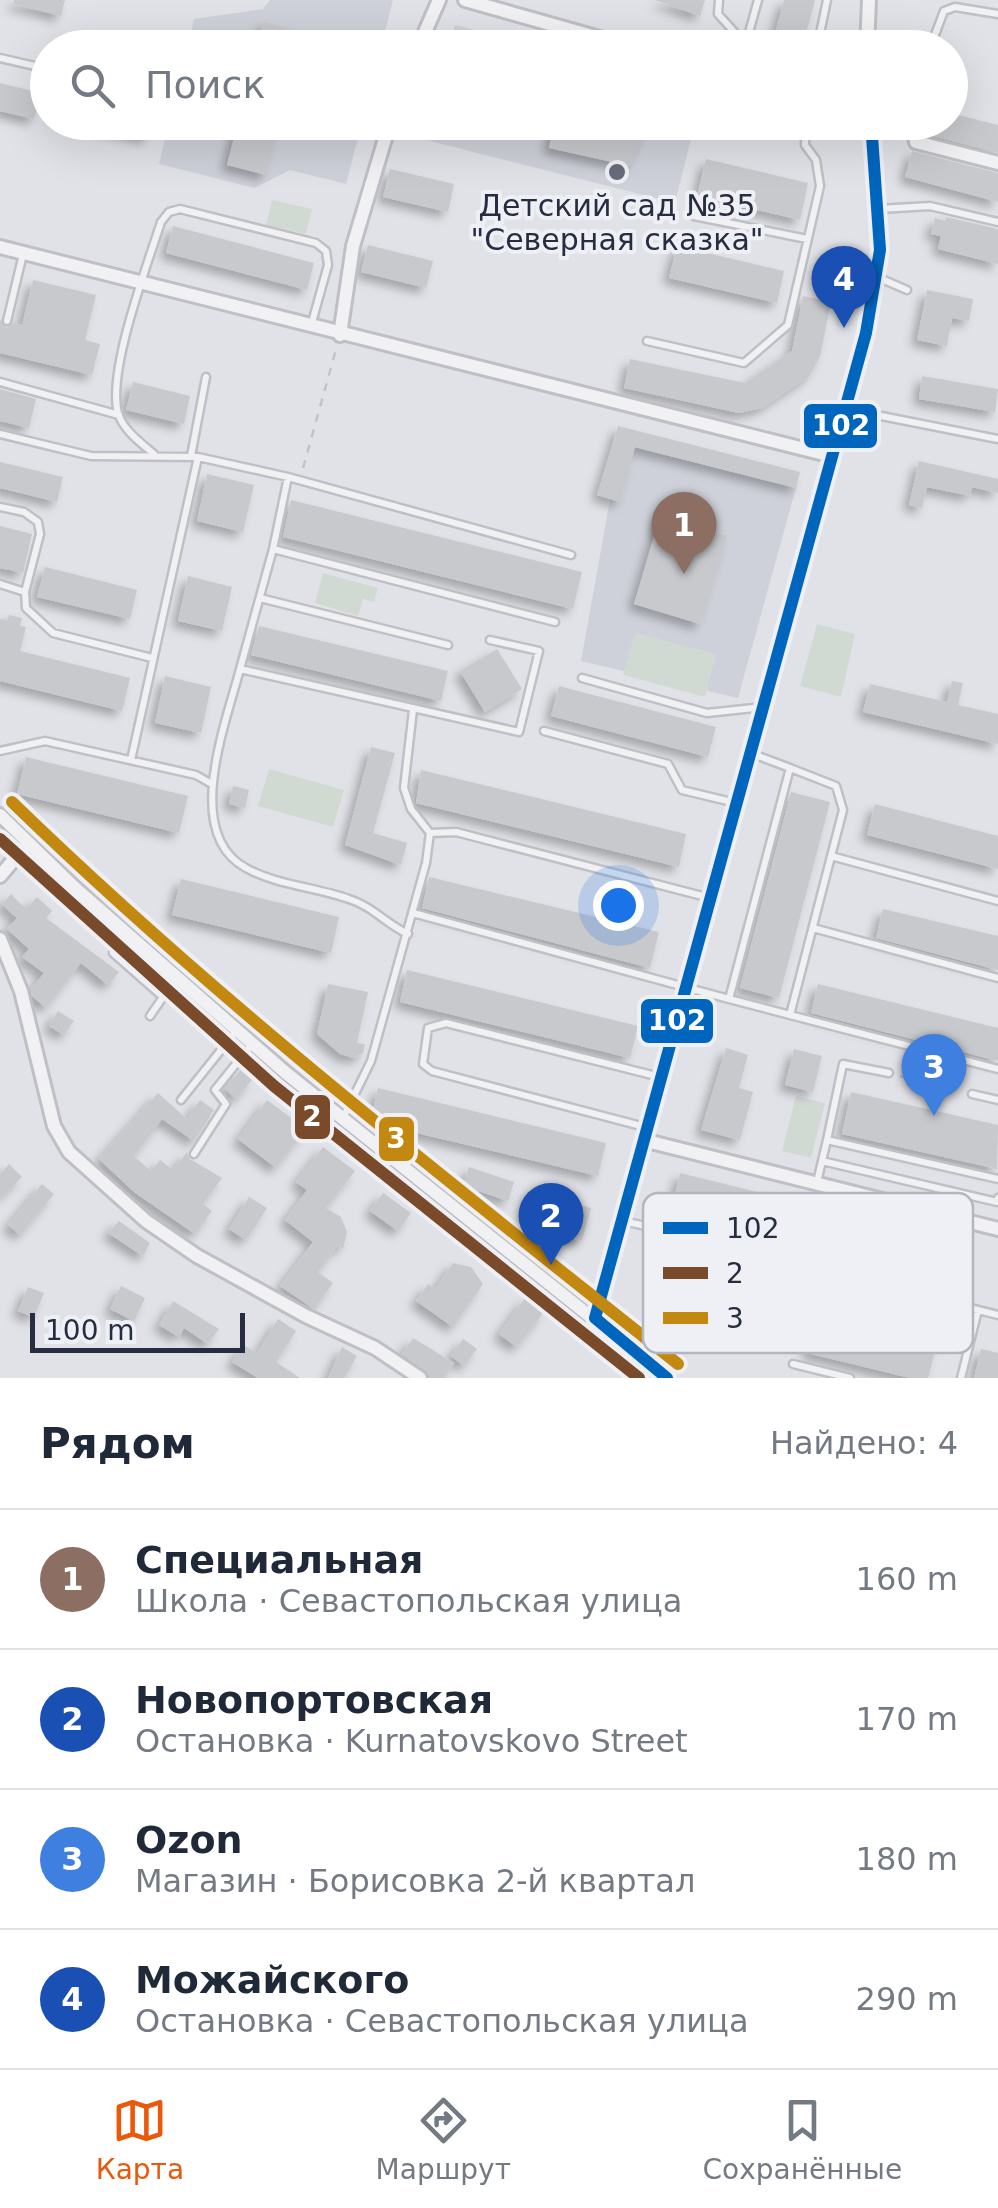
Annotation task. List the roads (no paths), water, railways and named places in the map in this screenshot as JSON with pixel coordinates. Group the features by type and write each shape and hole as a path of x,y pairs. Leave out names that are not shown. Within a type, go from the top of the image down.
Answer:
{"street":[{"path":"426,30 439,0"},
{"path":"465,0 571,30"},
{"path":"868,0 868,30"},
{"path":"340,335 352,246 384,140"},
{"path":"595,1318 752,754 877,277 880,209 873,140"},
{"path":"916,140 998,163"},
{"path":"0,247 832,456"},
{"path":"0,815 28,844 343,1119 667,1378"},
{"path":"0,876 28,844"},
{"path":"0,938 39,1056 54,1126 68,1152 146,1221 197,1256 306,1316 375,1348 420,1378"},
{"path":"644,1134 853,1193"},
{"path":"973,1223 998,1229"}],"lane":[{"path":"719,0 718,14 732,30"},
{"path":"750,30 758,0"},
{"path":"821,30 827,0"},
{"path":"937,30 944,11 955,7 998,14"},
{"path":"0,58 30,65"},
{"path":"647,341 744,363 788,324 820,186 816,160 804,140"},
{"path":"880,209 930,206 998,222"},
{"path":"118,415 126,340 160,222 169,212 180,209 316,243 326,251 328,266 310,327"},
{"path":"694,216 807,240"},
{"path":"7,321 23,253"},
{"path":"877,277 907,290"},
{"path":"131,760 194,457 206,378"},
{"path":"0,382 118,415 154,454"},
{"path":"845,408 998,438"},
{"path":"0,434 91,456 194,457 288,476 571,555"},
{"path":"288,476 273,549 210,783 217,837 228,857 249,870 350,899 408,934"},
{"path":"0,507 24,512 38,522 40,534 25,592 26,608 53,633 152,658"},
{"path":"273,549 554,622"},
{"path":"0,584 25,592"},
{"path":"260,598 448,644"},
{"path":"240,669 519,732 538,651 490,640"},
{"path":"582,678 707,713 764,707"},
{"path":"413,710 404,788 411,809 430,833"},
{"path":"544,731 668,764 682,790 737,804"},
{"path":"0,750 45,742 131,760 210,783"},
{"path":"752,754 836,786 842,796 831,856 790,1015"},
{"path":"729,999 790,768"},
{"path":"430,833 456,832 711,898"},
{"path":"343,1119 372,1060 408,934 430,833"},
{"path":"831,856 998,901"},
{"path":"413,914 998,1069"},
{"path":"813,928 998,978"},
{"path":"130,934 113,953 163,997 150,1016"},
{"path":"644,1134 432,1071 423,1064 428,1028 446,1023 660,1077"},
{"path":"181,1100 238,1029"},
{"path":"194,1154 226,1104 215,1090 253,1043"},
{"path":"817,1184 843,1064 889,1073"},
{"path":"972,1094 998,1100"},
{"path":"827,1140 998,1179"},
{"path":"822,1161 959,1193"},
{"path":"973,1196 997,1202 998,1198"},
{"path":"624,1220 643,1224"},
{"path":"973,1309 998,1315"},
{"path":"973,1331 978,1310"},
{"path":"962,1378 968,1353"},
{"path":"793,1364 850,1378"}],"place":[{"name":"Детский сад №35 \"Северная сказка\"","path":"617,172"},
{"name":"Можайского","path":"844,328"},
{"name":"Специальная","path":"684,574"},
{"name":"Ozon","path":"934,1116"},
{"name":"Новопортовская","path":"551,1265"}]}
